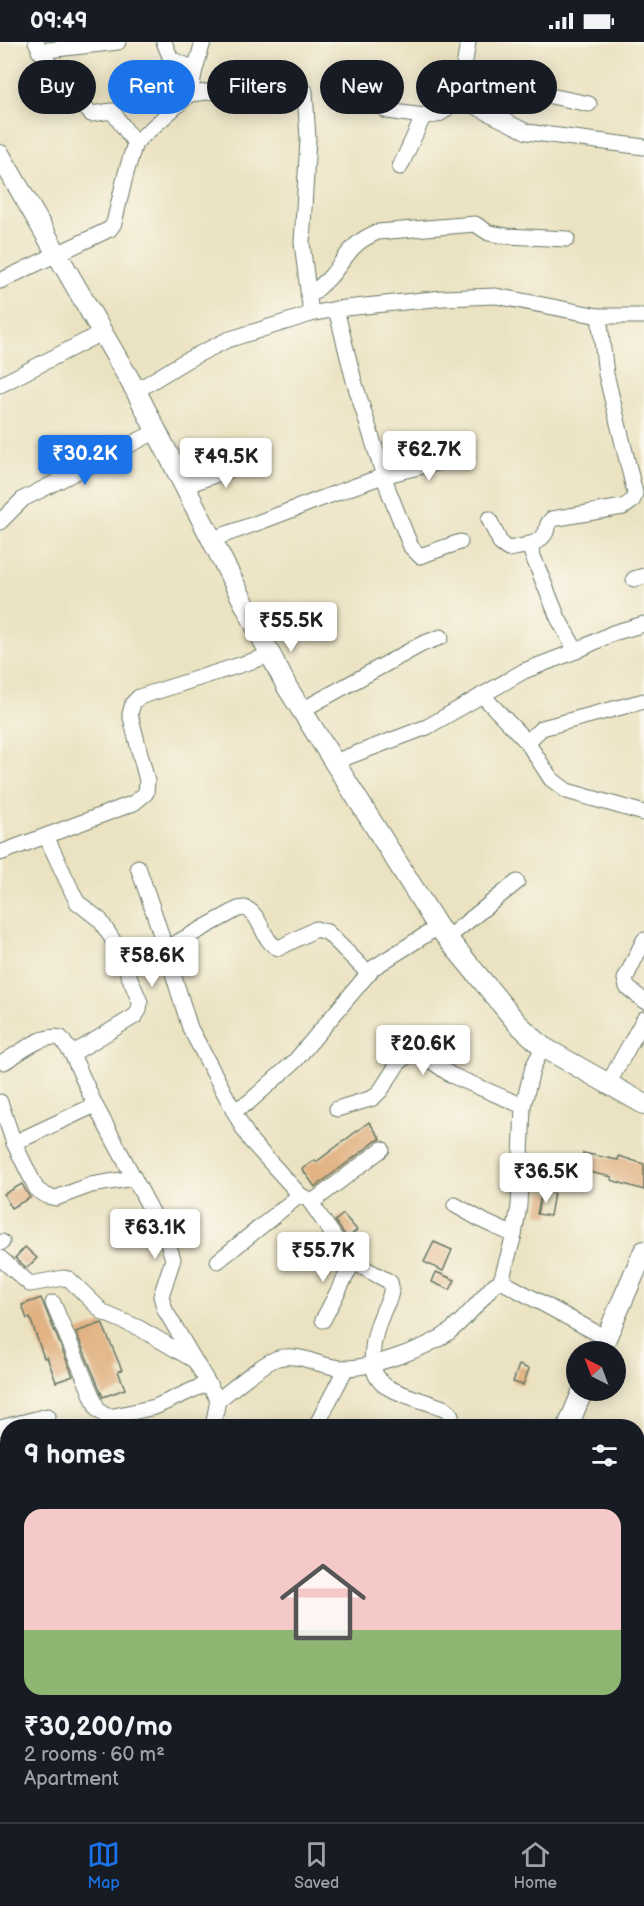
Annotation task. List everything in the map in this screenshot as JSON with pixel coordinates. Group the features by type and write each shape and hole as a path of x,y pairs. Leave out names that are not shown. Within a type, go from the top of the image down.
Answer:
{"street":[{"path":"118,42 38,46 69,97 77,97 91,114 112,111 135,143"},
{"path":"164,42 173,60"},
{"path":"195,69 203,42"},
{"path":"465,60 468,42"},
{"path":"195,93 289,83 305,91 308,139 302,243 311,314"},
{"path":"557,97 589,104"},
{"path":"404,113 440,114"},
{"path":"0,281 104,233 114,223 135,143 168,114"},
{"path":"490,114 527,132 644,147"},
{"path":"400,167 424,115"},
{"path":"0,155 136,391 271,655 302,710 442,933 517,1023 543,1047 644,1104"},
{"path":"309,297 330,277 355,244 378,231 475,224 489,233 507,236 567,239"},
{"path":"136,391 185,361 227,340 311,314 336,309 443,298 495,296 599,316 644,316"},
{"path":"336,309 354,381 384,476 405,534 415,553 420,556 460,542"},
{"path":"489,519 504,547 508,549 528,544 545,534 547,524 552,519 623,507 635,498 606,374 599,316"},
{"path":"0,385 102,332"},
{"path":"0,522 23,499 157,431"},
{"path":"212,538 271,519 384,476 467,456"},
{"path":"185,486 255,460"},
{"path":"528,544 558,618 576,651"},
{"path":"334,762 427,727 524,671 576,651 613,633 644,624"},
{"path":"302,710 422,644 441,637"},
{"path":"0,853 134,803 146,793 147,781 130,714 133,703 139,697 271,655"},
{"path":"482,695 527,742 551,779 567,791 644,813"},
{"path":"527,742 542,728 644,701"},
{"path":"46,836 77,902 100,920 116,945 140,1002 135,1016 72,1054"},
{"path":"138,867 190,1028 251,1141 306,1199 353,1262 390,1282 392,1286 391,1295 376,1327 372,1344 372,1364 382,1382 387,1388 446,1409 451,1419"},
{"path":"233,1110 248,1104 296,1061 374,968 442,933 517,882"},
{"path":"165,949 238,909 245,908 254,914 273,945 279,948 316,929 321,930 327,932 369,974"},
{"path":"644,940 625,979 627,987 644,1001"},
{"path":"608,1084 644,1019"},
{"path":"4,1062 51,1037 61,1038 72,1054 95,1105 167,1240 173,1259 161,1296 165,1310 218,1400 214,1419"},
{"path":"218,1400 276,1359 288,1356 300,1357 331,1367 346,1368 372,1364 438,1340 452,1330 494,1285 501,1281 514,1235 519,1206 523,1106 533,1067 543,1047"},
{"path":"337,1109 373,1098 397,1065 413,1054 423,1055 451,1075 523,1106"},
{"path":"0,1102 14,1143 37,1190 47,1196 56,1198 91,1185 134,1178"},
{"path":"14,1143 95,1105"},
{"path":"218,1261 382,1149"},
{"path":"455,1205 514,1235"},
{"path":"605,1341 644,1251"},
{"path":"0,1258 30,1284 69,1279 109,1316 139,1328 194,1359"},
{"path":"323,1320 353,1262"},
{"path":"501,1281 597,1341"},
{"path":"53,1303 98,1410 106,1416 154,1407 208,1383"},
{"path":"320,1419 346,1368"},
{"path":"571,1419 578,1401"},
{"path":"36,1419 48,1416"}],"building":[{"path":"369,1122 381,1139 315,1187 302,1169 315,1160 316,1162"},
{"path":"583,1153 618,1160 619,1156 644,1164 644,1190 611,1180 612,1177 579,1170"},
{"path":"22,1184 30,1198 11,1208 4,1194"},
{"path":"542,1191 554,1193 550,1216 537,1214"},
{"path":"343,1214 357,1230 347,1238 335,1221"},
{"path":"434,1242 452,1250 443,1271 424,1262"},
{"path":"25,1247 37,1258 27,1268 15,1258"},
{"path":"436,1272 455,1280 450,1290 432,1282"},
{"path":"41,1298 73,1376 56,1382 47,1357 44,1358 30,1318 27,1319 22,1305"},
{"path":"102,1323 122,1370 118,1371 125,1389 103,1397 76,1332"},
{"path":"519,1365 529,1369 523,1385 513,1382"}]}
